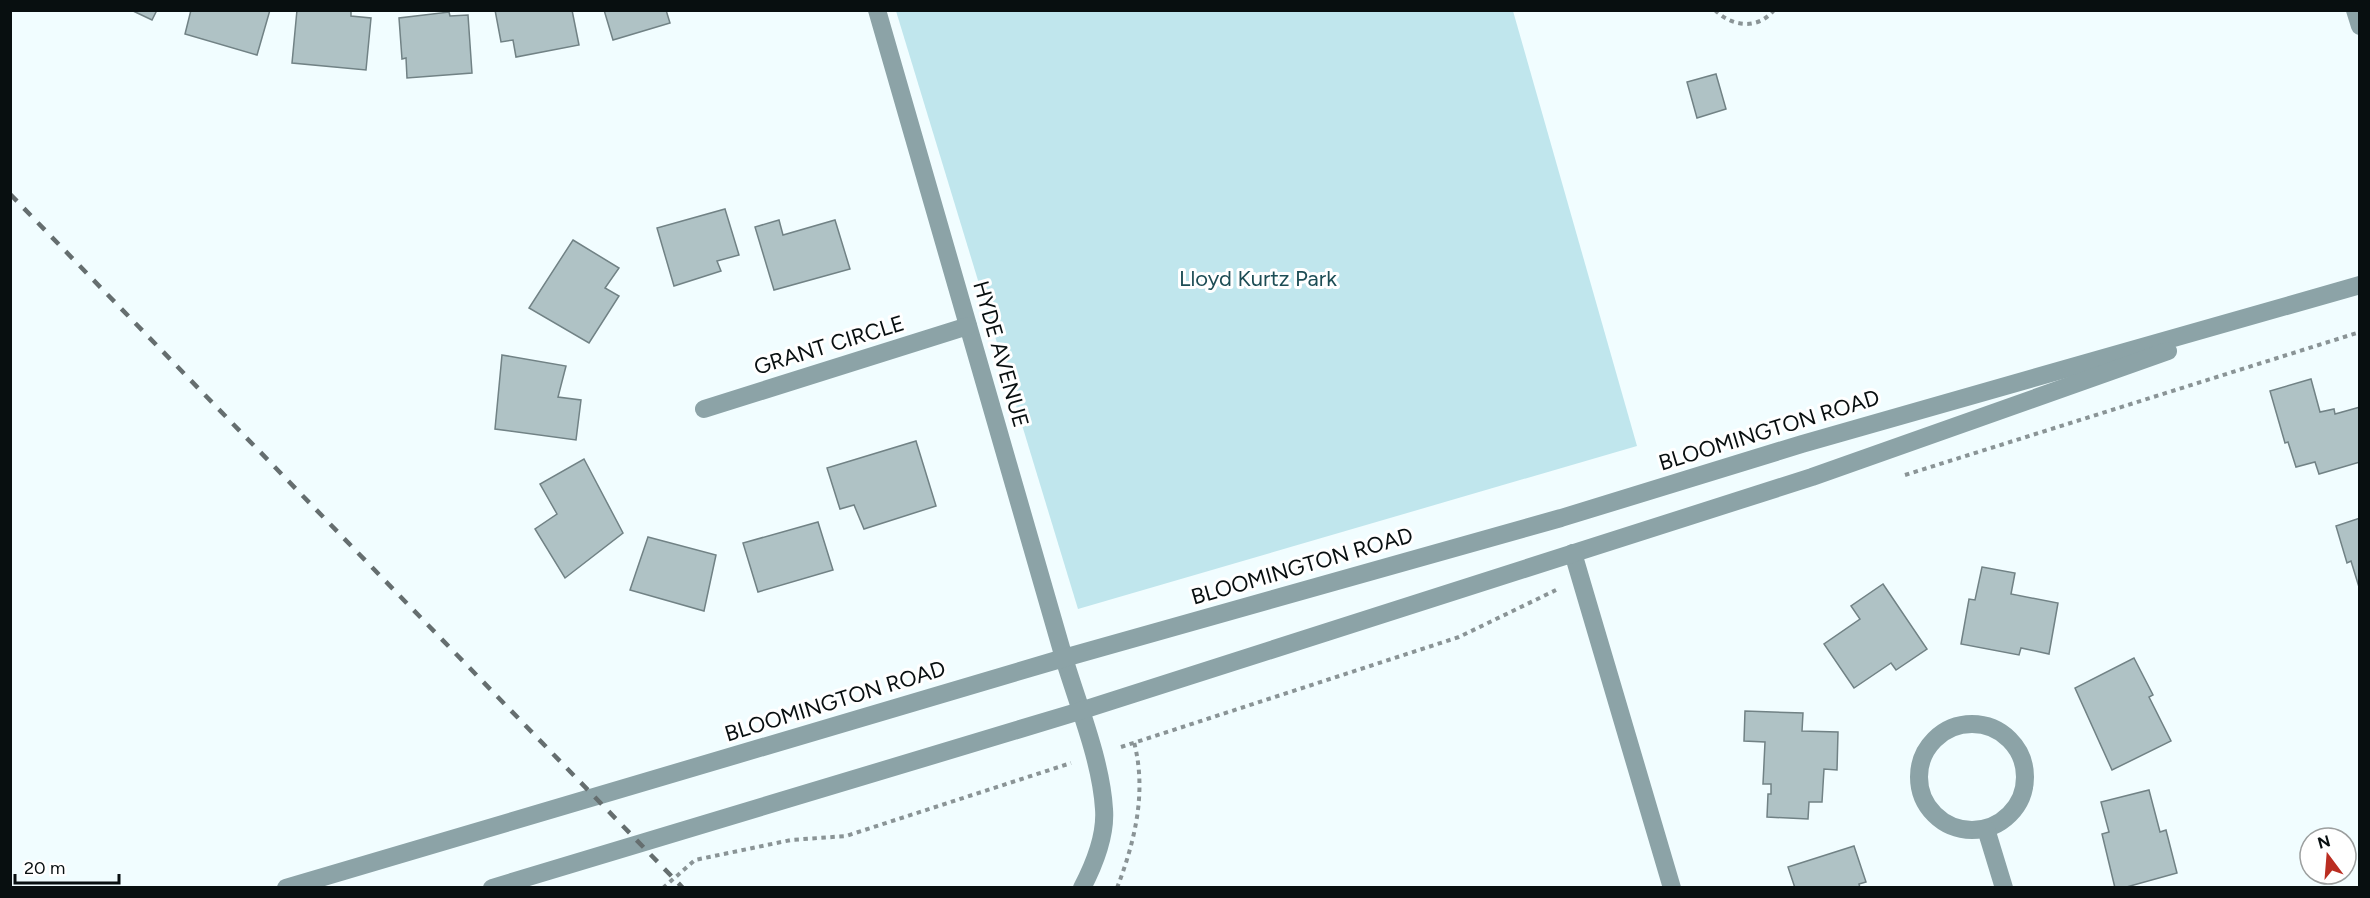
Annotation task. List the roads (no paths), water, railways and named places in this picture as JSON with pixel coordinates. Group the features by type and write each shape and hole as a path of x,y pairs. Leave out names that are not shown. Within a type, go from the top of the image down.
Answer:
{"street":[{"name":"HYDE AVENUE","path":"877,10 1094,756 1104,810 1101,835 1089,876 1082,888"},
{"path":"2355,10 2360,26"},
{"name":"BLOOMINGTON ROAD","path":"286,888 1064,658 1560,518 1802,444 2360,285"},
{"name":"BLOOMINGTON ROAD","path":"492,888 1080,711 1812,477 2332,293"},
{"name":"GRANT CIRCLE","path":"704,409 968,326"},
{"path":"1573,553 1672,888"},
{"path":"1974,724 1998,731 2005,735 2016,748 2023,763 2025,779 2022,796 2014,810 2001,822 1986,828 1968,831 1950,826 1934,816 1923,801 1918,783 1920,765 1927,747 1940,734 1957,726 1974,724"},
{"path":"1986,828 2004,888"}],"railway":[{"path":"10,194 683,888"}],"park label":[{"name":"Lloyd Kurtz Park","path":"1258,278"}]}
